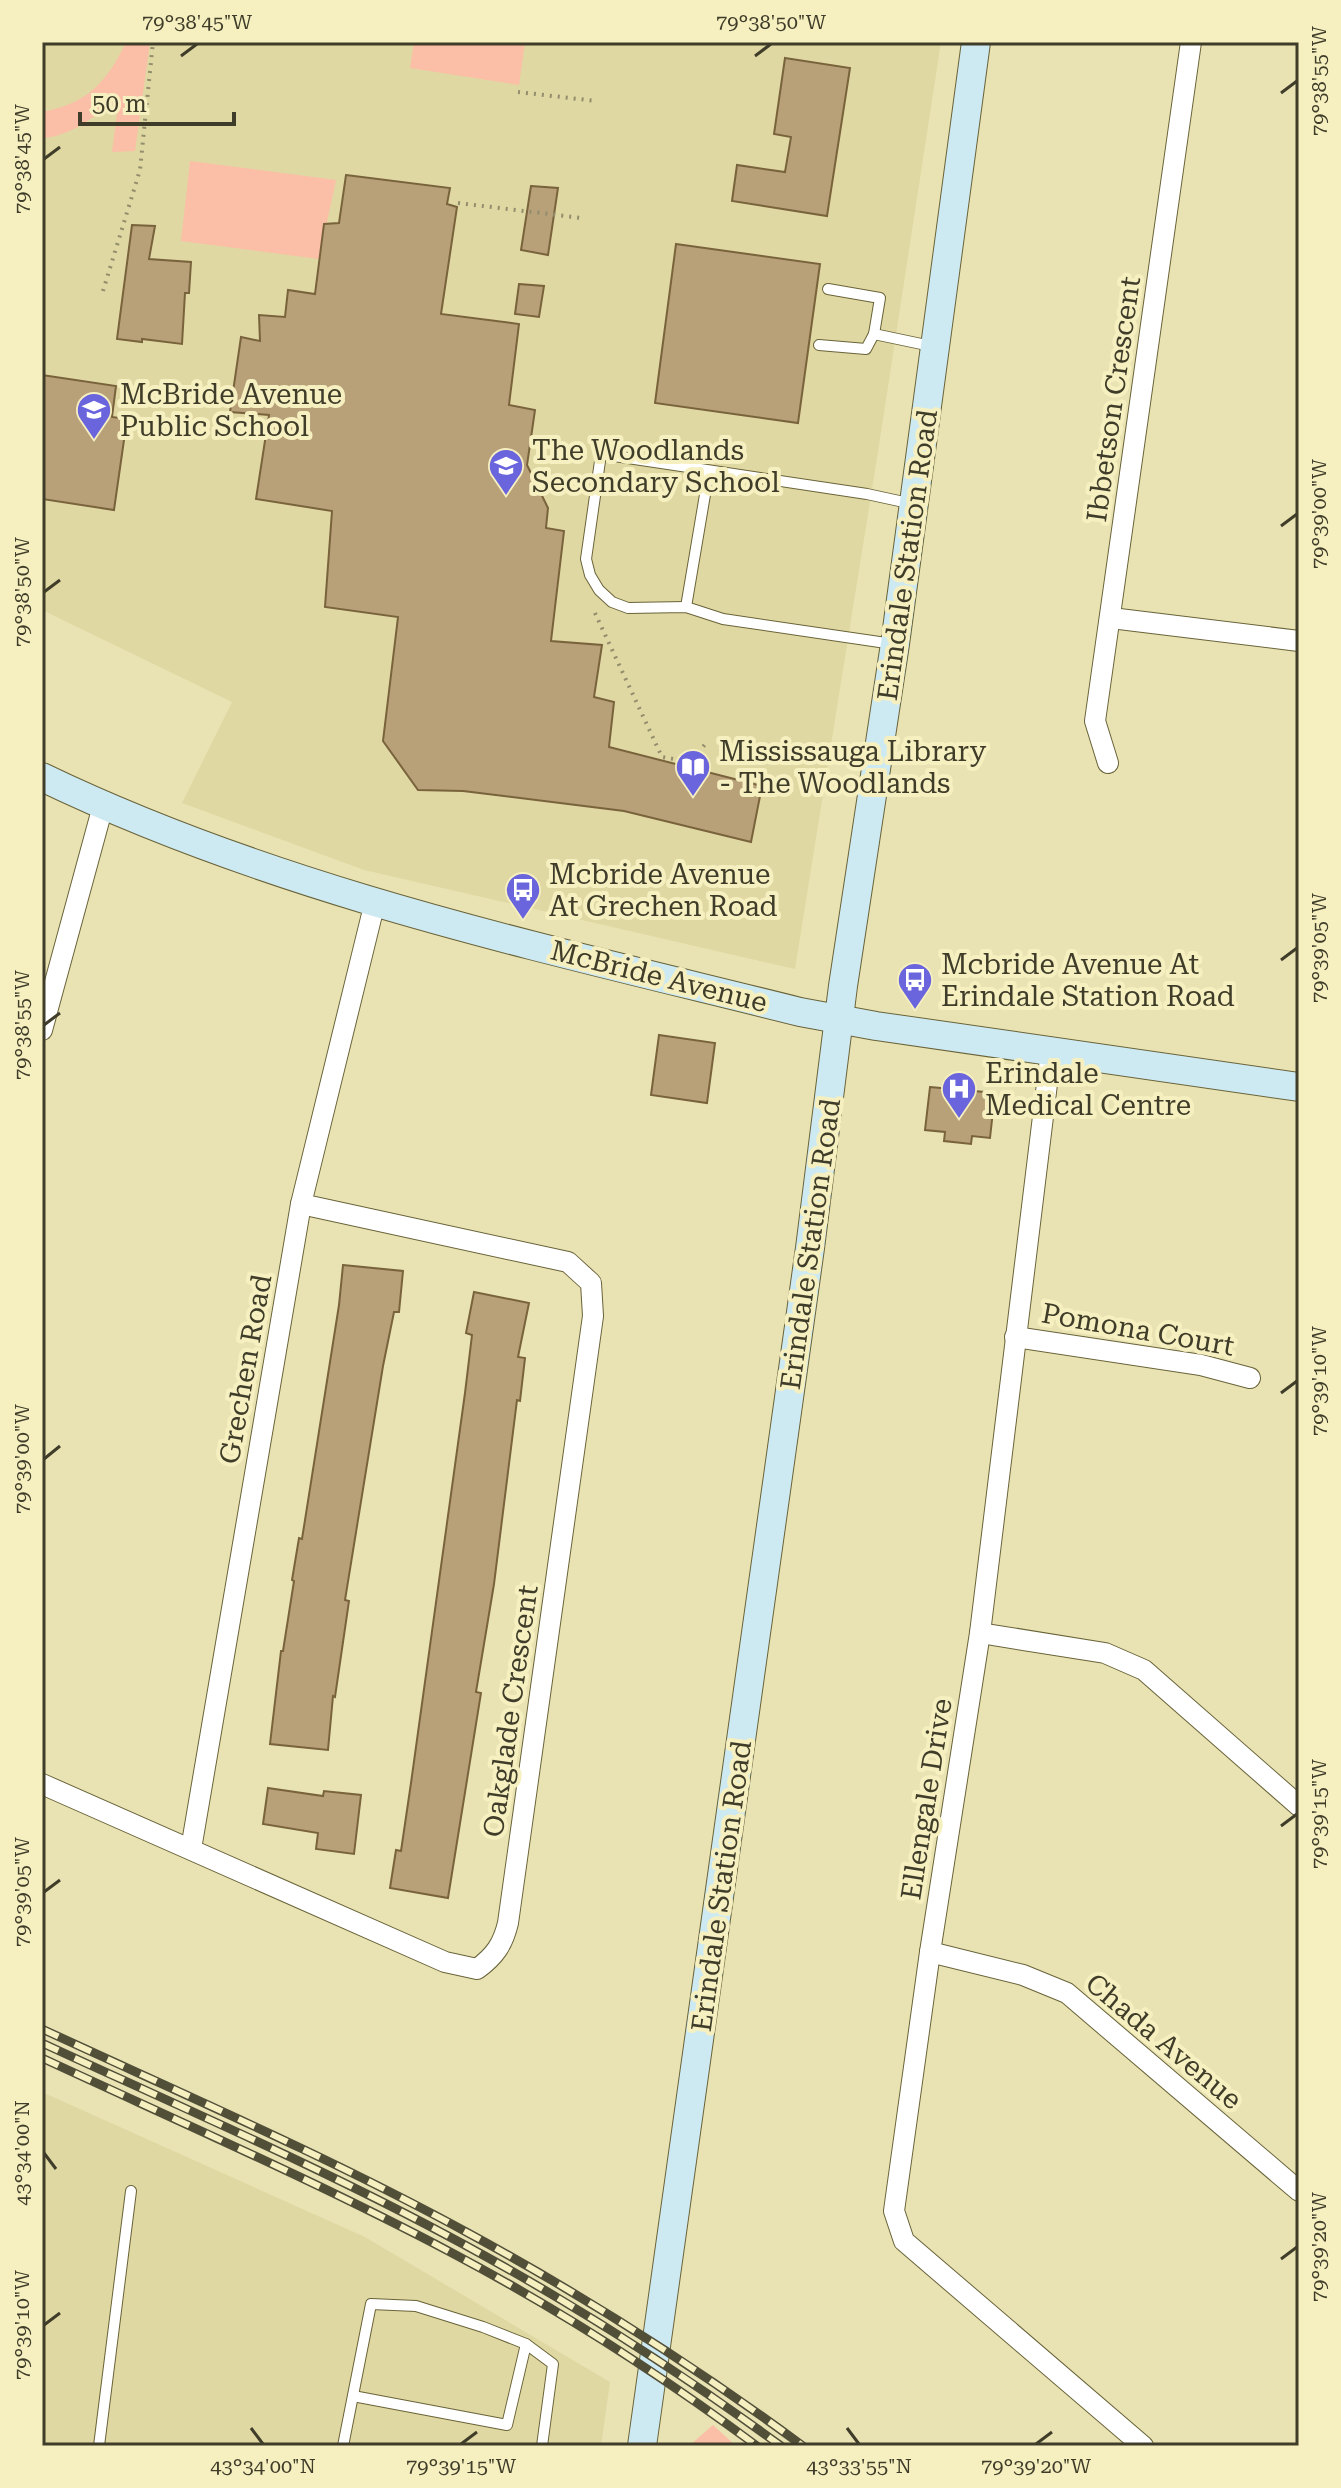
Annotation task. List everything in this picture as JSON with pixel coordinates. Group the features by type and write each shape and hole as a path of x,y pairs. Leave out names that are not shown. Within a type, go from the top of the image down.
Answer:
{"street":[{"name":"Erindale Station Road","path":"642,2446 841,1019 843,986 895,644 976,42"},
{"name":"Ibbetson Crescent","path":"1108,763 1095,721 1191,42"},
{"path":"1111,618 1299,641"},
{"name":"McBride Avenue","path":"42,777 103,806 245,860 375,902 800,1012 1299,1087"},
{"path":"42,1030 103,806"},
{"name":"Grechen Road","path":"191,1849 301,1204 375,902"},
{"name":"Ellengale Drive","path":"1051,1051 980,1633 930,1952 894,2211 904,2241 1143,2446"},
{"name":"Oakglade Crescent","path":"42,1784 445,1962 477,1969 492,1958 503,1942 593,1316 591,1283 568,1262 301,1204"},
{"name":"Pomona Court","path":"1015,1337 1201,1365 1250,1378"},
{"path":"980,1633 1105,1653 1144,1670 1299,1806"},
{"name":"Chada Avenue","path":"930,1952 1023,1975 1067,1993 1299,2191"}],"lane":[{"path":"819,345 866,349 874,334 880,298 828,289"},
{"path":"874,334 935,347"},
{"path":"895,644 723,619 686,607 628,608 612,602 599,590 590,575 586,559 601,454 867,494 914,505"},
{"path":"686,607 709,471"},
{"path":"99,2446 131,2191"},
{"path":"343,2446 371,2304 416,2306 526,2344 553,2364 542,2446"},
{"path":"353,2396 507,2425 526,2344"}],"path":[{"path":"103,291 140,170 153,42"},
{"path":"518,92 596,101"},
{"path":"458,203 582,218"},
{"path":"595,613 662,757 691,762 706,743"}],"shaded area":[{"name":"The Woodlands Secondary School","path":"42,42 941,42 795,969 364,870 182,803 232,702 42,610"},
{"path":"126,42 150,42 135,151 112,152 119,97 74,129 42,138 42,112 71,103 94,89 111,69"},
{"path":"414,42 525,42 519,85 410,68"},
{"path":"190,161 336,180 319,259 181,241"},
{"path":"42,2092 365,2237 610,2382 601,2446 42,2446"},
{"path":"713,2425 736,2446 689,2446"}],"building":[{"path":"785,58 850,68 827,216 732,201 737,165 785,172 791,137 774,134"},
{"path":"346,175 450,188 447,204 457,207 441,314 519,324 509,405 535,410 527,465 548,508 546,528 564,531 551,641 602,645 594,697 614,702 609,747 762,786 751,842 624,811 463,791 418,790 383,741 398,617 325,607 332,511 256,499 269,415 230,412 241,337 260,341 259,315 285,317 288,290 315,294 324,224 339,223"},
{"path":"531,186 558,188 548,255 521,250"},
{"path":"132,225 155,226 149,259 191,262 189,293 185,293 182,344 117,339"},
{"path":"676,244 820,264 798,423 655,403"},
{"path":"519,284 544,286 539,317 515,314"},
{"path":"42,375 116,386 112,417 127,419 114,510 42,499"},
{"path":"659,1035 715,1043 707,1103 651,1095"},
{"path":"930,1087 995,1093 990,1138 972,1136 971,1144 944,1141 945,1132 925,1130"},
{"path":"343,1265 403,1271 399,1312 394,1312 383,1366 345,1600 349,1601 333,1696 328,1750 270,1744 281,1651 299,1538 302,1539"},
{"path":"474,1292 529,1303 518,1357 525,1358 520,1401 517,1400 494,1584 476,1692 481,1693 448,1898 390,1888 396,1850 401,1851 411,1783 465,1393 472,1335 466,1333"},
{"path":"268,1788 323,1796 324,1791 361,1795 354,1854 316,1849 318,1833 263,1824"}],"railway":[{"path":"42,2029 311,2153 470,2234 640,2334 803,2446"},
{"path":"42,2043 307,2165 463,2244 626,2340 781,2446"},
{"path":"42,2058 301,2178 494,2275 609,2344 757,2446"}],"place":[{"name":"McBride Avenue Public School","path":"94,441"},
{"name":"The Woodlands Secondary School","path":"506,497"},
{"name":"Mississauga Library - The Woodlands","path":"693,798"},
{"name":"Mcbride Avenue At Grechen Road","path":"523,921"},
{"name":"Mcbride Avenue At Erindale Station Road","path":"915,1011"},
{"name":"Erindale Medical Centre","path":"959,1120"}]}
